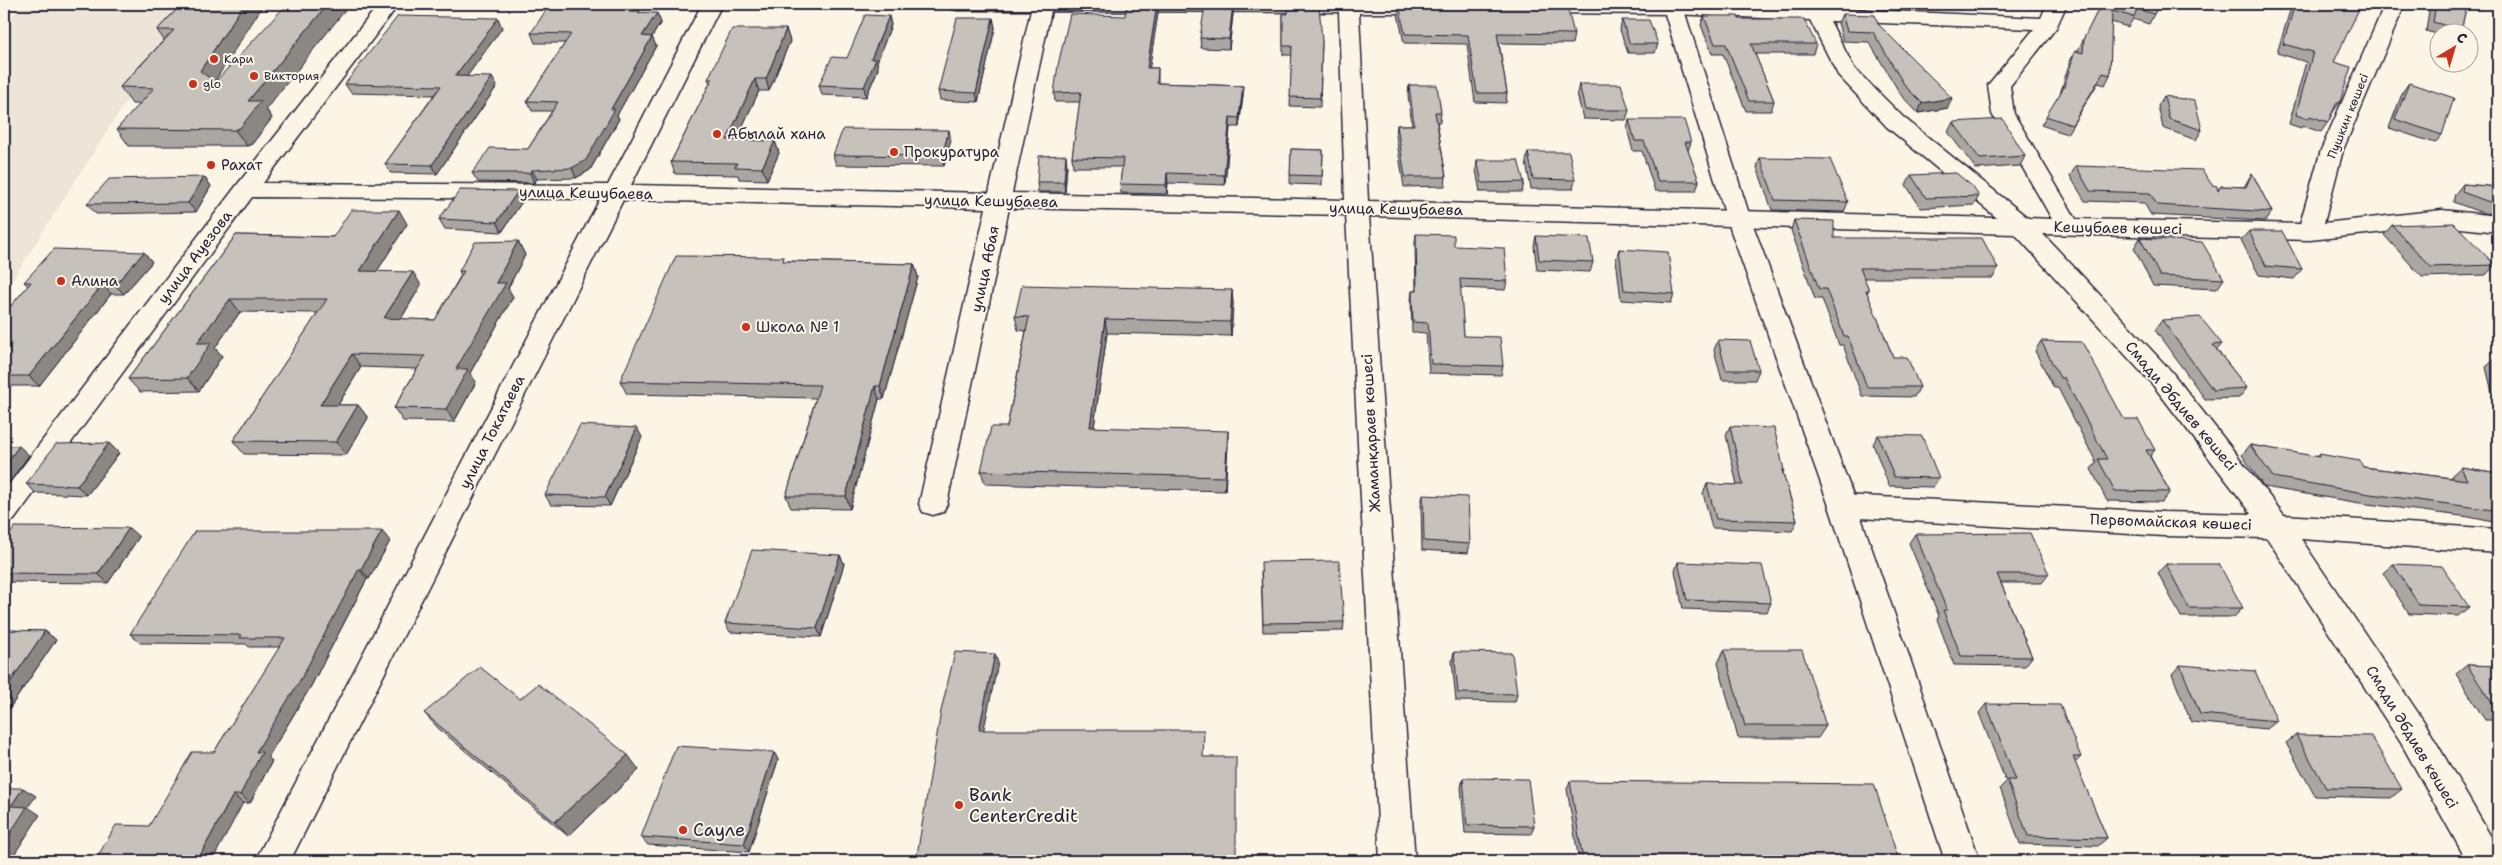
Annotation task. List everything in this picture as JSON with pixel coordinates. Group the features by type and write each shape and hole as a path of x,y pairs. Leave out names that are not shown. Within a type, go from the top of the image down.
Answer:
{"street":[{"name":"улица Ауезова","path":"4,512 245,190 389,4"},
{"name":"улица Токатаева","path":"272,861 712,4"},
{"path":"957,4 1457,7"},
{"name":"улица Абая","path":"933,504 1042,4"},
{"name":"Пушкин көшесі","path":"2310,232 2332,150 2395,4"},
{"name":"Жаманқараев көшесі","path":"1349,5 1357,208 1397,861"},
{"path":"1516,7 1673,6 2053,14"},
{"path":"1673,6 1738,217 1843,506 1963,861"},
{"name":"Смади Әбдиев көшесі","path":"1816,9 1845,71 1896,122 2022,226 2162,378 2275,526 2413,733 2486,861"},
{"path":"2053,14 1999,85 2002,114 2069,227"},
{"name":"улица Кешубаева","path":"245,190 614,192 1738,217"},
{"name":"Кешубаев көшесі","path":"1738,217 2022,226 2310,232 2442,218 2498,224"},
{"name":"Первомайская көшесі","path":"1843,506 2164,524 2275,526 2498,542"}],"shaded area":[{"path":"21,4 115,4 112,9 188,4 4,293 4,27"}],"building":[{"path":"182,4 244,4 200,71 215,82 287,4 328,4 248,101 261,101 241,127 235,130 117,129 154,88 120,87 174,30 157,30"},
{"path":"550,4 634,4 629,12 657,13 642,36 652,37 611,109 615,109 586,160 572,168 532,170 530,173 472,173 490,148 528,149 558,102 527,101 571,34 531,33"},
{"path":"1127,4 1157,4 1147,68 1158,68 1157,83 1243,86 1239,118 1230,117 1224,175 1167,173 1166,185 1120,184 1123,158 1072,157 1081,92 1054,93 1058,65 1070,14 1125,16"},
{"path":"1205,4 1233,4 1229,39 1200,38"},
{"path":"1288,4 1319,4 1322,41 1320,98 1290,97 1292,46 1283,46 1283,14 1288,14"},
{"path":"2101,4 2159,4 2154,14 2137,9 2134,17 2112,11 2110,75 2103,73 2072,125 2046,116 2064,87 2075,51 2083,53 2084,38"},
{"path":"2295,4 2356,4 2355,7 2359,9 2334,62 2351,67 2340,102 2337,102 2328,122 2310,116 2308,119 2296,115 2313,52 2283,44"},
{"path":"2436,4 2467,4 2463,22 2433,22"},
{"path":"1399,5 1567,6 1574,34 1497,33 1507,93 1477,93 1468,35 1405,34"},
{"path":"1842,14 1875,15 1878,24 1952,98 1922,103 1905,86 1873,32 1847,31"},
{"path":"865,15 889,16 871,59 876,59 864,87 819,85 832,57 847,58"},
{"path":"398,16 498,18 455,76 492,77 432,165 385,164 441,86 345,84"},
{"path":"1704,16 1738,16 1739,19 1804,19 1816,44 1751,44 1774,101 1749,101 1726,44 1715,44"},
{"path":"957,18 993,18 976,93 938,91"},
{"path":"1622,20 1649,20 1658,44 1630,44"},
{"path":"732,29 786,29 766,79 755,79 727,140 775,141 762,168 735,167 737,163 671,162 712,79 708,79"},
{"path":"2409,83 2454,98 2442,135 2395,119"},
{"path":"1579,84 1621,84 1629,110 1585,110"},
{"path":"1409,85 1437,85 1441,112 1435,112 1446,177 1405,177 1397,125 1414,125"},
{"path":"2164,96 2195,101 2202,130 2169,119"},
{"path":"2003,119 2025,156 1980,159 1953,122"},
{"path":"1629,120 1684,120 1691,142 1685,142 1699,181 1658,181 1644,141 1635,141"},
{"path":"843,129 949,130 942,156 833,155"},
{"path":"1291,149 1323,150 1322,176 1290,175"},
{"path":"1528,152 1569,152 1575,180 1533,179"},
{"path":"1066,155 1064,182 1037,182 1039,156"},
{"path":"1760,158 1830,159 1848,202 1775,200"},
{"path":"1477,160 1518,160 1524,182 1482,183"},
{"path":"2076,166 2202,170 2212,185 2217,186 2218,191 2221,186 2246,187 2252,173 2272,212 2157,205 2150,193 2090,191"},
{"path":"1956,173 1972,186 1979,196 1926,198 1911,175"},
{"path":"204,177 188,203 87,204 109,179"},
{"path":"2463,184 2498,187 2498,203 2492,203 2462,192"},
{"path":"460,190 518,191 497,222 439,219"},
{"path":"351,210 399,210 360,271 413,272 384,318 435,320 464,271 459,271 475,242 518,241 496,283 506,283 456,369 468,369 446,409 394,408 425,356 352,354 320,405 358,405 336,442 233,441 327,299 230,299 197,343 211,343 187,378 128,379 236,235 333,237"},
{"path":"1794,220 1834,221 1834,238 1982,238 1998,268 1860,268 1869,290 1866,290 1893,357 1907,357 1920,387 1867,387 1848,336 1844,336 1826,289 1819,289"},
{"path":"2454,223 2495,265 2431,267 2392,225"},
{"path":"2249,231 2282,231 2302,269 2266,266"},
{"path":"1416,234 1454,235 1454,246 1504,248 1507,281 1460,279 1464,336 1500,337 1503,366 1431,364 1428,323 1413,322 1412,291 1417,291"},
{"path":"1536,236 1589,238 1593,262 1539,260"},
{"path":"2140,238 2202,242 2224,279 2160,276"},
{"path":"54,249 144,252 115,285 103,284 29,376 4,376 4,314 31,282 24,282"},
{"path":"1619,249 1668,252 1674,294 1624,290"},
{"path":"676,256 784,257 783,261 914,264 880,386 875,386 846,496 786,496 820,385 620,381"},
{"path":"1022,285 1232,290 1230,322 1105,319 1090,427 1228,431 1225,477 981,471 991,427 1007,427 1029,317 1015,316"},
{"path":"2200,317 2222,344 2213,345 2247,388 2213,390 2162,320"},
{"path":"1718,340 1750,341 1759,370 1726,370"},
{"path":"2041,341 2082,342 2124,419 2138,419 2155,450 2146,450 2170,492 2115,491 2098,459 2107,459 2064,378 2060,378"},
{"path":"580,425 637,428 605,497 545,495"},
{"path":"1730,426 1774,428 1784,470 1782,470 1797,521 1716,519 1707,484 1743,485"},
{"path":"1878,435 1922,436 1939,478 1894,477"},
{"path":"109,443 77,486 26,484 56,444"},
{"path":"2250,445 2320,457 2319,454 2360,461 2363,467 2467,480 2461,467 2498,473 2498,511 2370,494 2273,477"},
{"path":"4,446 19,446 4,466"},
{"path":"1423,495 1468,497 1470,544 1424,541"},
{"path":"15,527 129,528 98,574 4,573 4,542"},
{"path":"195,531 382,531 361,569 359,569 302,677 256,752 262,752 240,795 233,795 197,861 95,861 116,825 149,826 192,752 214,752 285,638 240,638 242,635 130,634"},
{"path":"2030,533 2049,574 1997,574 2032,657 1961,656 1943,610 1947,610 1915,534"},
{"path":"752,550 840,555 817,628 725,623"},
{"path":"1339,561 1344,622 1263,623 1261,562"},
{"path":"1678,562 1762,565 1771,603 1687,600"},
{"path":"2166,564 2219,564 2243,608 2189,608"},
{"path":"2393,564 2442,566 2469,607 2419,605"},
{"path":"4,630 45,631 4,691"},
{"path":"1724,650 1802,650 1826,726 1745,726"},
{"path":"955,652 995,654 979,730 1204,730 1203,757 1236,757 1236,861 916,861 941,711"},
{"path":"1454,652 1512,653 1517,694 1458,693"},
{"path":"2180,665 2255,671 2277,721 2200,714"},
{"path":"2467,665 2498,666 2498,711 2497,711"},
{"path":"480,667 520,699 538,684 628,755 555,822 424,713"},
{"path":"1986,704 2060,705 2081,757 2073,757 2107,838 2028,836 2007,780 2016,780"},
{"path":"2296,735 2371,736 2402,789 2326,788"},
{"path":"676,746 774,752 744,844 641,837"},
{"path":"1463,778 1528,779 1534,826 1467,825"},
{"path":"1570,781 1874,784 1899,861 1583,861"},
{"path":"4,788 23,788 11,806 27,807 4,843"}],"place":[{"name":"Кари","path":"214,59"},
{"name":"Виктория","path":"254,76"},
{"name":"glo","path":"193,84"},
{"name":"Абылай хана","path":"717,134"},
{"name":"Прокуратура","path":"894,152"},
{"name":"Рахат","path":"211,165"},
{"name":"Алина","path":"61,281"},
{"name":"Школа № 1","path":"746,327"},
{"name":"Bank CenterCredit","path":"959,805"},
{"name":"Сауле","path":"683,830"}]}
